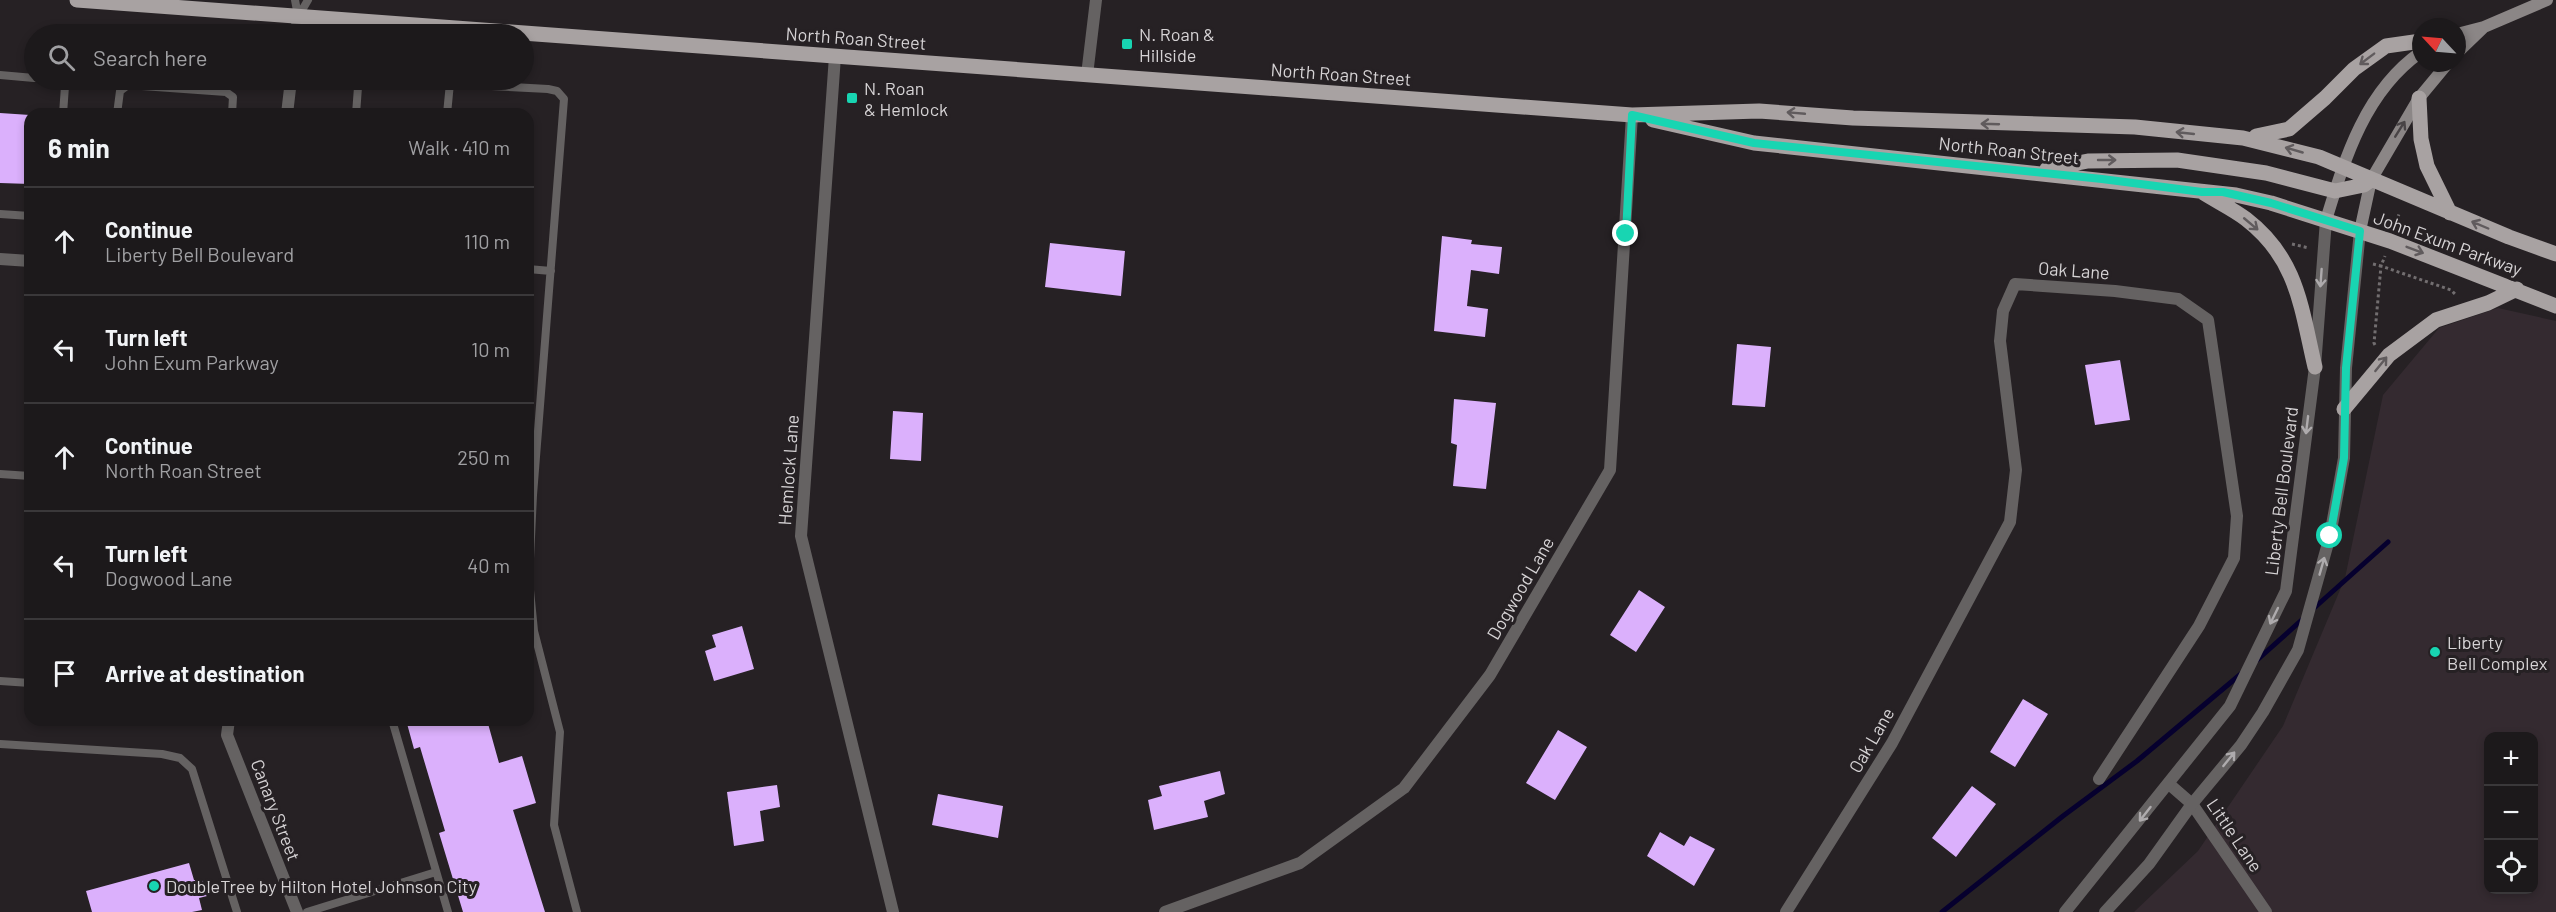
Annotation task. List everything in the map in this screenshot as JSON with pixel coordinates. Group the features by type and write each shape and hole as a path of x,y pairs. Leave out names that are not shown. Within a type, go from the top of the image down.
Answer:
{"main road":[{"name":"North Roan Street","path":"77,0 394,24"},
{"path":"2466,32 2484,27 2547,0"},
{"path":"2466,44 2484,27"},
{"name":"North Roan Street","path":"534,34 1632,115 1759,111 1853,118 2134,127 2243,138 2291,149 2342,167"},
{"path":"2243,138 2289,129 2372,54 2386,45 2412,42"},
{"path":"2326,220 2342,167 2364,117 2379,93 2412,58"},
{"path":"2360,231 2371,180 2419,98 2441,72"},
{"path":"2419,98 2421,140 2427,166 2450,213"},
{"name":"North Roan Street","path":"1632,115 1754,143 2236,195 2326,220"},
{"path":"2029,172 2088,160 2177,160 2266,173 2335,191 2364,185 2371,180"},
{"name":"John Exum Parkway","path":"2342,167 2450,213 2556,254"},
{"path":"2202,192 2244,218 2264,235 2292,274 2315,368"},
{"name":"John Exum Parkway","path":"2326,220 2517,289 2556,306"},
{"path":"2344,409 2389,355 2436,320 2488,303 2517,289"}],"street":[{"path":"1087,75 1096,0"},
{"path":"297,24 298,17"},
{"name":"Hemlock Lane","path":"835,56 801,536 893,912"},
{"path":"288,108 290,90"},
{"name":"Dogwood Lane","path":"1165,912 1300,863 1404,788 1490,675 1610,470 1632,115"},
{"name":"Liberty Bell Boulevard","path":"2065,912 2230,706 2286,591 2315,368 2326,220"},
{"path":"2104,912 2149,864 2192,804 2241,745 2264,712 2298,650 2330,536 2344,458 2346,368 2360,231"},
{"path":"0,259 24,261"},
{"name":"Oak Lane","path":"1786,912 1892,743 2010,522 2016,470 2000,340 2003,311 2015,284 2115,291 2178,299 2208,320 2214,352 2237,516 2234,558 2199,626 2099,779"},
{"name":"Canary Street","path":"228,726 227,735 297,912"},
{"name":"Little Lane","path":"2169,784 2192,804 2266,912"}],"lane":[{"path":"295,0 298,17"},
{"path":"298,17 308,0"},
{"path":"0,75 24,77"},
{"path":"534,88 557,91 564,99 534,483"},
{"path":"63,108 65,90"},
{"path":"118,108 121,90"},
{"path":"198,90 226,92 233,97 232,108"},
{"path":"356,108 358,90"},
{"path":"448,108 449,90"},
{"path":"0,214 24,216"},
{"path":"534,270 551,271"},
{"path":"0,474 24,476"},
{"path":"534,630 560,732 554,825 577,912"},
{"path":"0,681 24,683"},
{"path":"394,726 448,912"},
{"path":"0,744 162,754 180,758 192,769 237,912"},
{"path":"307,912 436,872"}],"path":[{"path":"2396,223 2399,214"},
{"path":"2288,246 2291,244 2311,249"},
{"path":"2379,349 2374,343 2381,266 2385,256"},
{"path":"2373,264 2451,290 2458,297"}],"shaded area":[{"name":"Liberty Bell Complex","path":"2498,308 2556,321 2556,912 2134,912 2198,851 2283,726 2345,578 2383,395 2439,328"}],"building":[{"path":"0,113 24,115 24,184 0,183"},
{"path":"1442,236 1472,240 1471,244 1502,247 1499,274 1471,270 1467,306 1488,309 1485,337 1434,331"},
{"path":"1050,243 1125,251 1121,296 1045,287"},
{"path":"1737,344 1771,347 1765,407 1732,405"},
{"path":"2120,360 2130,420 2095,425 2085,365"},
{"path":"1454,399 1496,403 1486,489 1453,486 1457,445 1451,443"},
{"path":"893,411 923,413 921,461 890,459"},
{"path":"1639,590 1665,607 1636,652 1610,635"},
{"path":"742,626 754,669 714,681 705,651 716,647 712,635"},
{"path":"2023,699 2048,714 2015,767 1990,752"},
{"path":"408,726 489,726 499,763 522,756 536,803 513,810 545,912 463,912 439,833 445,831 420,747 414,749"},
{"path":"1558,730 1587,747 1555,800 1526,783"},
{"path":"1220,771 1225,794 1204,801 1208,817 1154,830 1148,800 1162,796 1159,786"},
{"path":"777,785 780,807 760,811 764,841 734,846 727,792"},
{"path":"1972,786 1996,804 1956,857 1932,838"},
{"path":"938,794 1003,806 998,838 932,825"},
{"path":"1660,832 1684,846 1690,836 1715,849 1694,886 1647,856"},
{"name":"DoubleTree by Hilton Hotel Johnson City","path":"189,863 194,880 203,881 207,896 199,898 202,910 192,912 92,912 86,891"}],"waterway":[{"path":"2313,609 2388,542"},
{"path":"2256,661 2305,617"},
{"path":"1942,912 2063,816 2137,761 2242,673"}],"place":[{"name":"N. Roan & Hillside","path":"1127,44"},
{"name":"N. Roan & Hemlock","path":"852,98"},
{"name":"Liberty Bell Complex","path":"2435,652"},
{"name":"DoubleTree by Hilton Hotel Johnson City","path":"154,886"}],"route":[{"path":"1626,234 1632,115 1754,143 2102,179 2202,192 2223,192 2271,203 2360,231 2346,368 2344,458 2330,536"}]}
